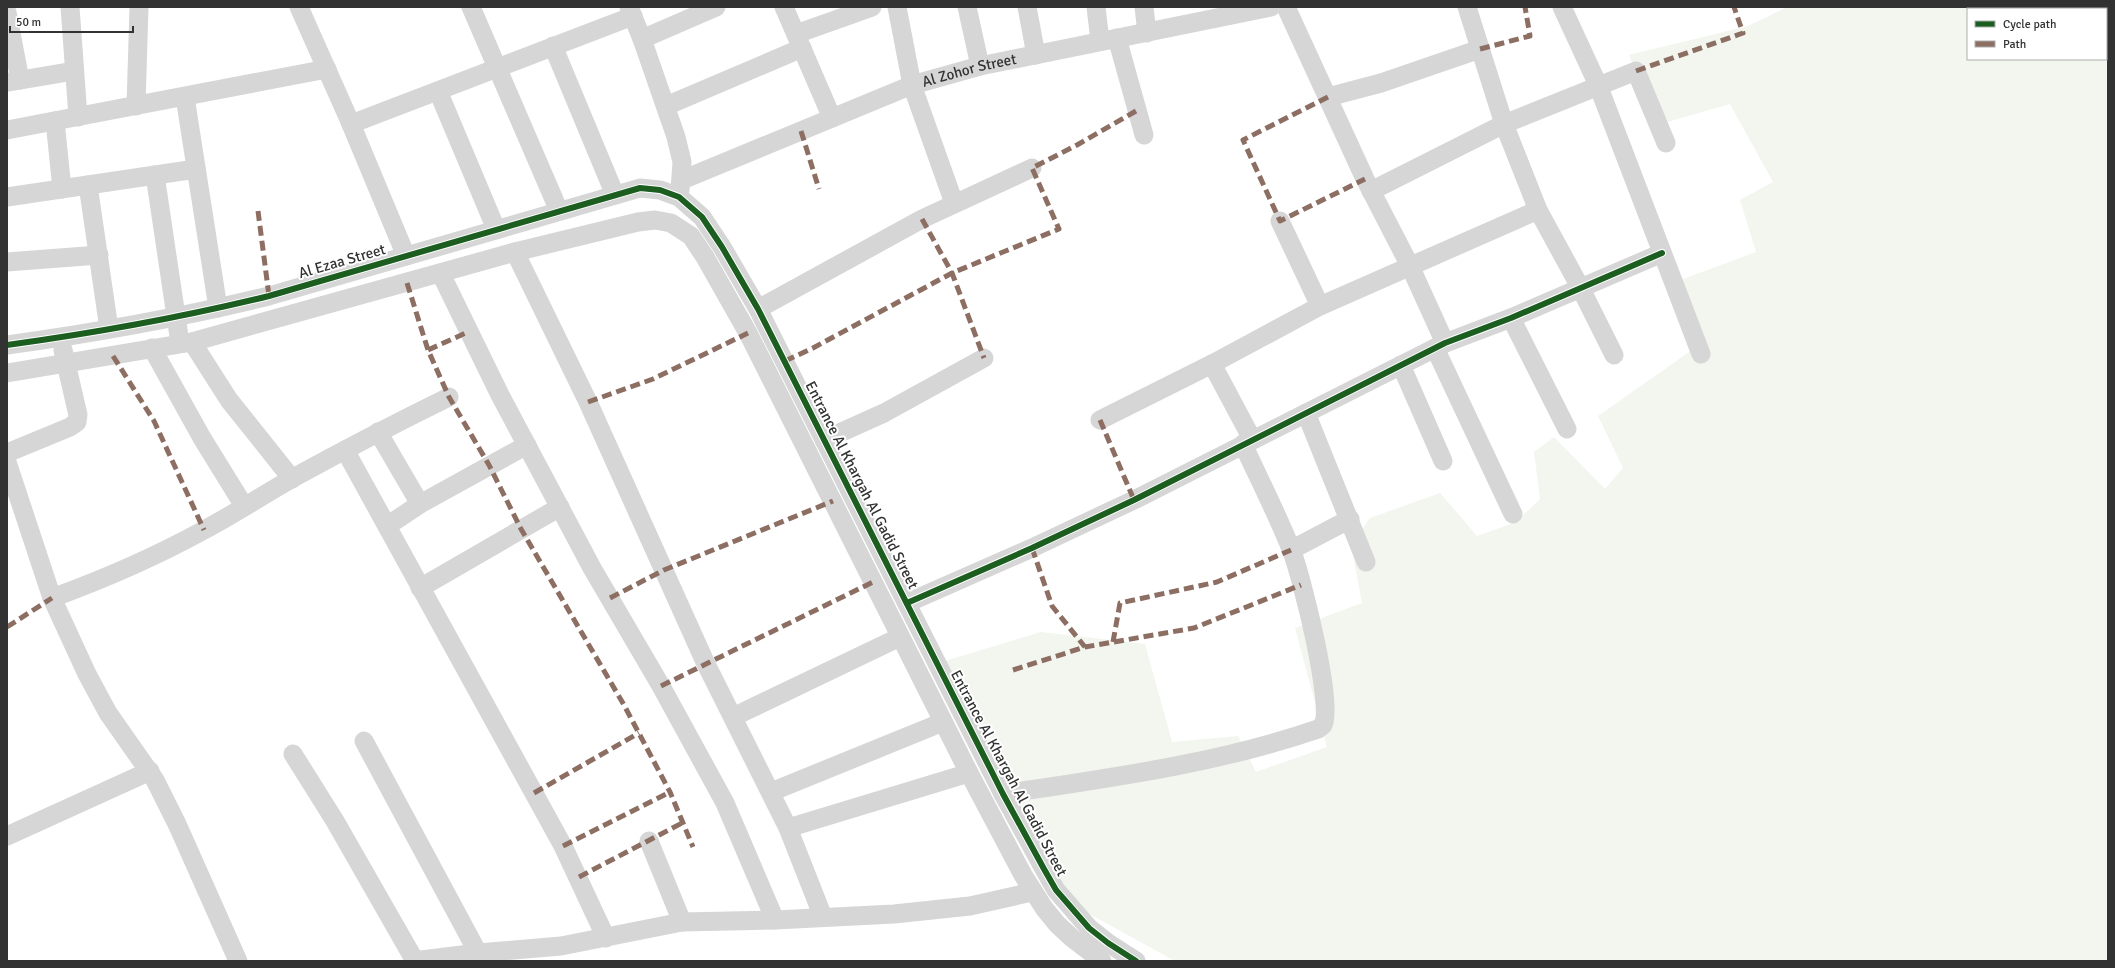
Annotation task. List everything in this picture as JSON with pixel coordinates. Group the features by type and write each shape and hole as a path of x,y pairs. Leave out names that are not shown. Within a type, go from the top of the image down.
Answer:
{"street":[{"path":"70,7 78,117"},
{"path":"136,106 139,7"},
{"path":"299,7 351,124 406,256"},
{"path":"471,7 559,211"},
{"path":"642,39 716,7"},
{"path":"784,7 832,118"},
{"path":"897,7 912,85 954,203"},
{"path":"967,7 980,66"},
{"path":"1027,7 1036,55"},
{"path":"1096,7 1136,110 1144,135"},
{"path":"1144,7 1147,33"},
{"name":"Al Zohor Street","path":"680,189 832,118 912,85 980,66 1109,39 1147,33 1215,13 1271,7"},
{"path":"1286,7 1371,191 1410,266 1440,346 1513,514"},
{"path":"1467,7 1504,124 1538,210 1580,287 1614,355"},
{"path":"1562,7 1598,85 1701,354"},
{"path":"666,106 861,9"},
{"path":"351,124 553,46 631,11 666,106 682,162 680,189 671,223"},
{"path":"7,12 14,81 74,70"},
{"path":"553,46 616,195"},
{"path":"1328,98 1480,49"},
{"path":"7,130 327,69"},
{"path":"1371,191 1504,124 1636,71 1666,143"},
{"path":"438,91 496,229"},
{"path":"185,97 218,308"},
{"path":"55,121 62,189"},
{"path":"758,309 922,219 1032,168"},
{"path":"7,197 196,169"},
{"path":"155,175 175,315 186,343 292,479"},
{"path":"88,185 109,329"},
{"name":"Al Ezaa Street","path":"7,345 109,329 175,315 218,308 406,256 640,188 660,190 680,189"},
{"name":"Entrance Al Khargah Al Gadid Street","path":"680,189 702,217 758,309 1003,794 1056,890 1071,910 1108,943 1136,961"},
{"path":"1100,420 1212,364 1320,306 1538,210"},
{"path":"7,373 186,343 441,274 514,252 638,222 655,220 671,223 691,236 705,257 748,333 943,722 1032,892 1067,934 1102,961"},
{"path":"1280,221 1320,306"},
{"path":"514,252 588,402 706,664 788,828 823,917"},
{"path":"907,603 1039,545 1134,500 1440,346 1511,318 1662,253"},
{"path":"7,262 99,255"},
{"path":"441,274 471,339 592,568 661,686 725,803 775,920"},
{"path":"1511,318 1567,429"},
{"path":"7,453 70,427 77,422 78,415 64,363 60,337"},
{"path":"152,348 202,438 244,506"},
{"path":"824,440 884,413 984,358"},
{"path":"1003,794 1161,769 1238,753 1293,737 1323,725 1326,712 1323,687 1312,630 1291,550 1248,442 1212,364"},
{"path":"1402,365 1443,461"},
{"path":"52,598 106,577 204,530 244,506 378,432 449,397"},
{"path":"1306,413 1350,519 1366,562"},
{"path":"378,432 420,504"},
{"path":"387,526 420,504 527,445"},
{"path":"345,450 562,846 606,938"},
{"path":"7,462 52,598 87,674 108,713 150,771 177,824 238,961"},
{"path":"420,588 560,507"},
{"path":"1291,550 1350,519"},
{"path":"733,717 900,637"},
{"path":"771,792 943,722"},
{"path":"364,741 478,953"},
{"path":"292,754 335,821 414,961 478,953 562,946 682,922 775,920 894,914 970,906 1032,892"},
{"path":"7,836 150,771"},
{"path":"788,828 969,773"},
{"path":"649,841 682,922"}],"shaded area":[{"path":"1787,7 2108,7 2108,961 1175,961 1082,910 1040,872 928,666 1041,632 1145,644 1172,742 1238,736 1256,772 1327,747 1295,628 1362,603 1351,544 1370,518 1440,493 1477,536 1516,522 1540,499 1534,452 1554,437 1605,489 1623,468 1598,416 1692,350 1667,285 1756,252 1740,200 1773,182 1730,104 1657,125 1629,55 1748,26"}],"marked path":[{"path":"1480,49 1530,36 1525,7"},
{"path":"1636,71 1743,33 1734,7"},
{"path":"1328,97 1243,140 1280,221 1365,179"},
{"path":"785,361 813,348 952,273 1059,229 1032,168 1077,145 1136,111"},
{"path":"801,131 819,189"},
{"path":"258,211 269,296"},
{"path":"922,219 952,273 984,358"},
{"path":"407,283 428,350 449,397 489,465 521,529 624,705 670,792 693,847"},
{"path":"428,350 468,332"},
{"path":"588,402 653,379 748,333"},
{"path":"113,356 154,421 204,530"},
{"path":"1100,420 1134,500"},
{"path":"610,598 664,570 833,501"},
{"path":"1032,548 1052,606 1085,647"},
{"path":"1113,642 1120,603 1217,582 1291,550"},
{"path":"661,686 873,582"},
{"path":"1013,670 1085,647 1194,628 1301,585"},
{"path":"7,627 52,598"},
{"path":"534,793 639,733"},
{"path":"563,846 670,792"},
{"path":"579,877 684,822"}],"cycle path":[{"path":"7,345 139,324 269,296 640,188 660,190 679,197 702,217 722,247 758,309 1003,794 1056,890 1089,928 1108,943 1136,961"},
{"path":"907,603 1032,548 1134,500 1445,343 1511,318 1662,253"}]}
